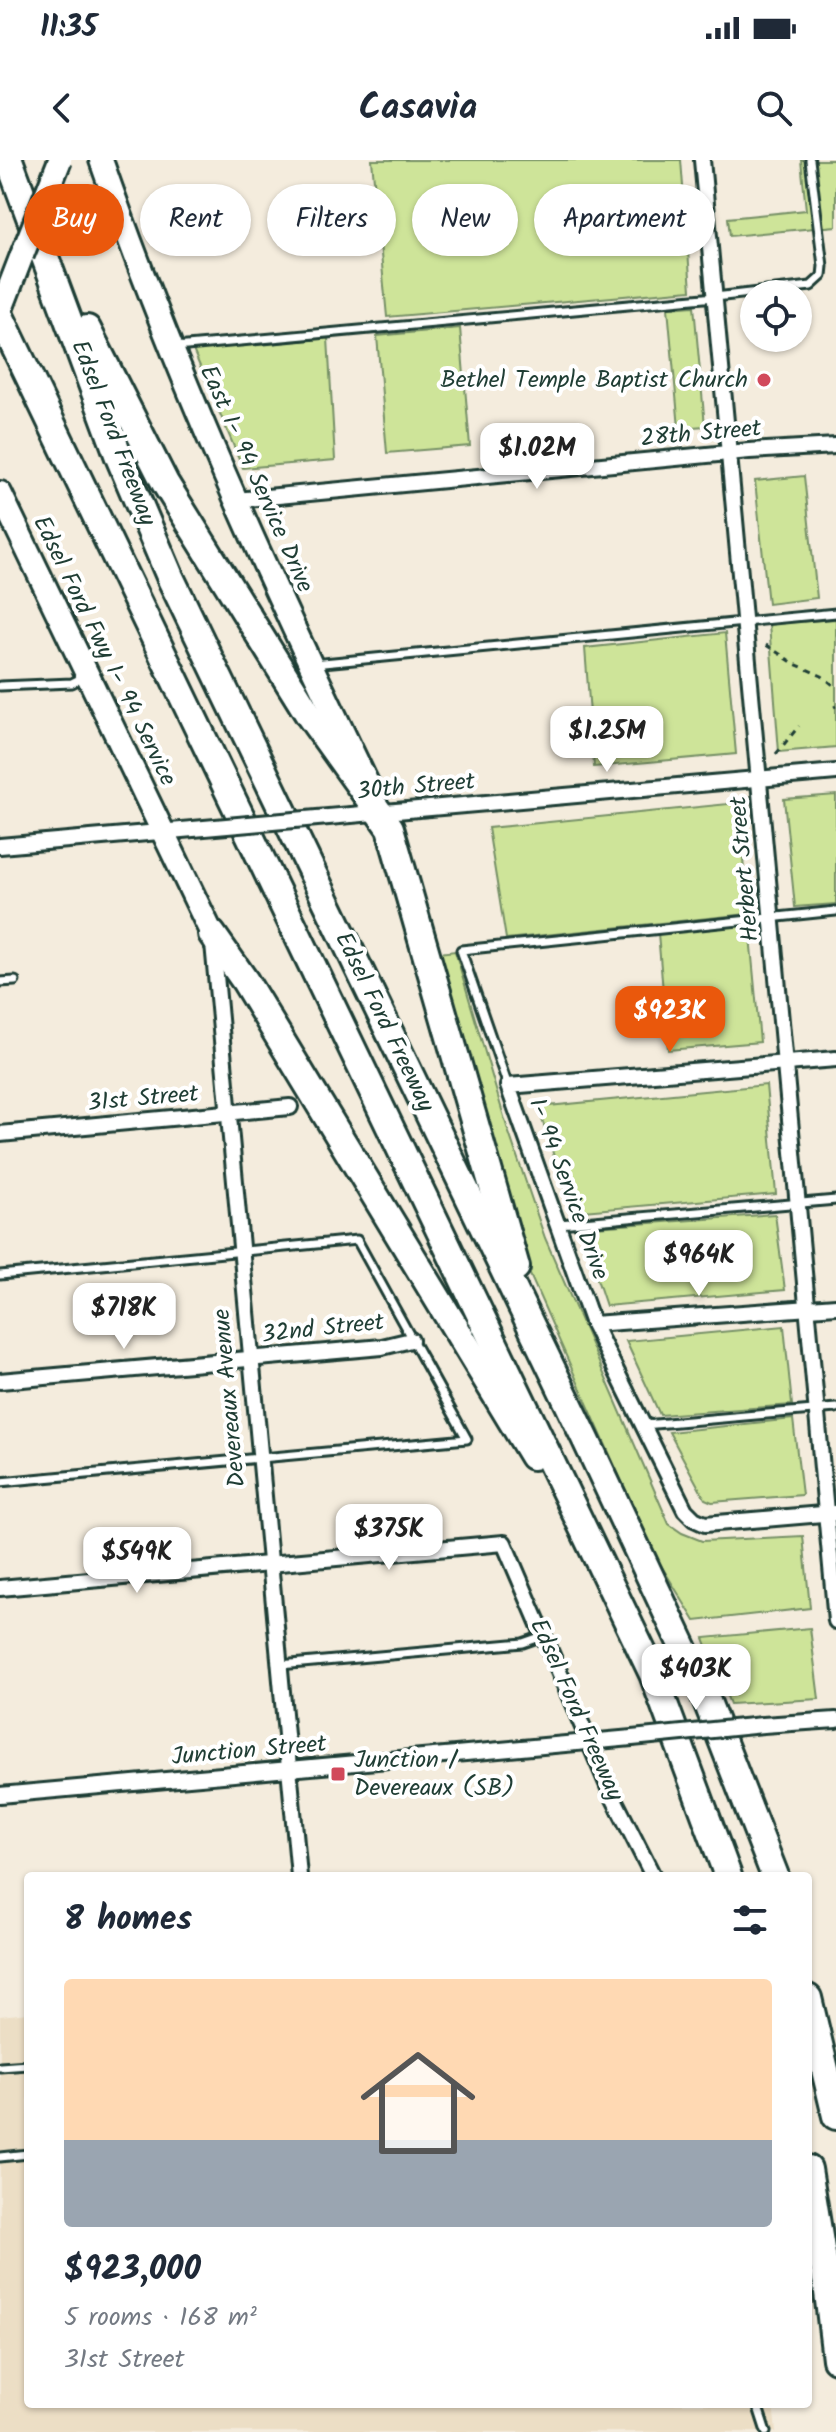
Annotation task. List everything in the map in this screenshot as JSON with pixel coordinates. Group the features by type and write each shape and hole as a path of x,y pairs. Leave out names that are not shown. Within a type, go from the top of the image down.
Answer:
{"highway":[{"name":"Edsel Ford Freeway","path":"9,160 119,457 171,579 699,1681 773,1872"},
{"path":"57,289 74,302 173,496 309,715 381,813 391,832 516,1269 529,1325"},
{"name":"Edsel Ford Freeway","path":"0,314 653,1674 727,1872"},
{"path":"212,934 245,981 360,1168 528,1450 567,1496"},
{"path":"812,2015 836,2116"},
{"path":"812,2194 836,2359"}],"main road":[{"path":"0,314 60,160"},
{"name":"East I- 94 Service Drive","path":"101,160 170,348 310,664 381,813"},
{"name":"Edsel Ford Fwy I- 94 Service","path":"0,493 6,521 87,676 162,832"},
{"name":"Devereaux Avenue","path":"162,832 212,934"}],"street":[{"name":"Herbert Street","path":"702,160 807,1309 831,1513 836,1617"},
{"name":"28th Street","path":"236,500 836,446"},
{"name":"30th Street","path":"0,846 836,772"},
{"name":"Devereaux Avenue","path":"212,934 299,1872"},
{"path":"508,1086 836,1059"},
{"name":"I- 94 Service Drive","path":"508,1086 593,1324 685,1510 705,1524 831,1513"},
{"name":"31st Street","path":"0,1134 290,1107"},
{"path":"593,1324 836,1306"},
{"name":"32nd Street","path":"0,1381 382,1347 411,1340"},
{"name":"Edsel Ford Freeway","path":"271,1564 504,1543 611,1793 651,1872"},
{"path":"0,1588 271,1564"},
{"name":"Junction Street","path":"0,1795 836,1720"}],"lane":[{"path":"170,348 811,286 817,283 823,266 810,160"},
{"path":"310,664 836,613"},
{"path":"0,686 72,683 87,676"},
{"path":"508,1086 461,950 836,911"},
{"path":"0,982 15,981"},
{"path":"557,1224 836,1200"},
{"path":"0,1275 357,1240 467,1439 0,1482"},
{"path":"642,1425 836,1408"},
{"path":"280,1665 523,1643 543,1636"},
{"path":"0,2067 24,2065"},
{"path":"0,2157 24,2154"},
{"path":"758,2408 766,2432"}],"path":[{"path":"766,645 836,687"},
{"path":"776,754 799,726"}],"shaded area":[{"path":"24,2013 24,2408 773,2408 776,2432 0,2432 0,2016"}],"green space":[{"path":"372,160 681,160 683,184 534,184 534,256 688,256 691,290 387,317 381,256 396,256 396,184 374,184"},
{"path":"801,160 836,160 836,226 730,236 728,218 806,210"},
{"path":"694,306 705,426 679,428 668,308"},
{"path":"460,328 470,446 387,453 377,336"},
{"path":"328,338 335,460 243,468 193,350"},
{"path":"804,476 817,598 768,604 755,481"},
{"path":"836,619 836,747 779,752 769,624"},
{"path":"725,633 736,754 594,767 585,648"},
{"path":"836,795 836,904 795,907 784,799"},
{"path":"738,803 748,914 506,939 488,828"},
{"path":"749,925 760,1042 668,1050 658,933"},
{"path":"455,951 507,1127 545,1238 669,1524 702,1541 803,1536 810,1608 695,1621 654,1554 527,1268 438,953"},
{"path":"766,1085 776,1194 572,1212 538,1107"},
{"path":"775,1214 785,1290 606,1306 580,1228"},
{"path":"784,1326 792,1405 660,1415 626,1341"},
{"path":"793,1419 802,1495 712,1502 705,1499 669,1432"},
{"path":"810,1628 819,1699 730,1704 704,1638"}],"place":[{"name":"Bethel Temple Baptist Church","path":"764,380"},
{"name":"Junction / Devereaux (SB)","path":"338,1774"}]}
